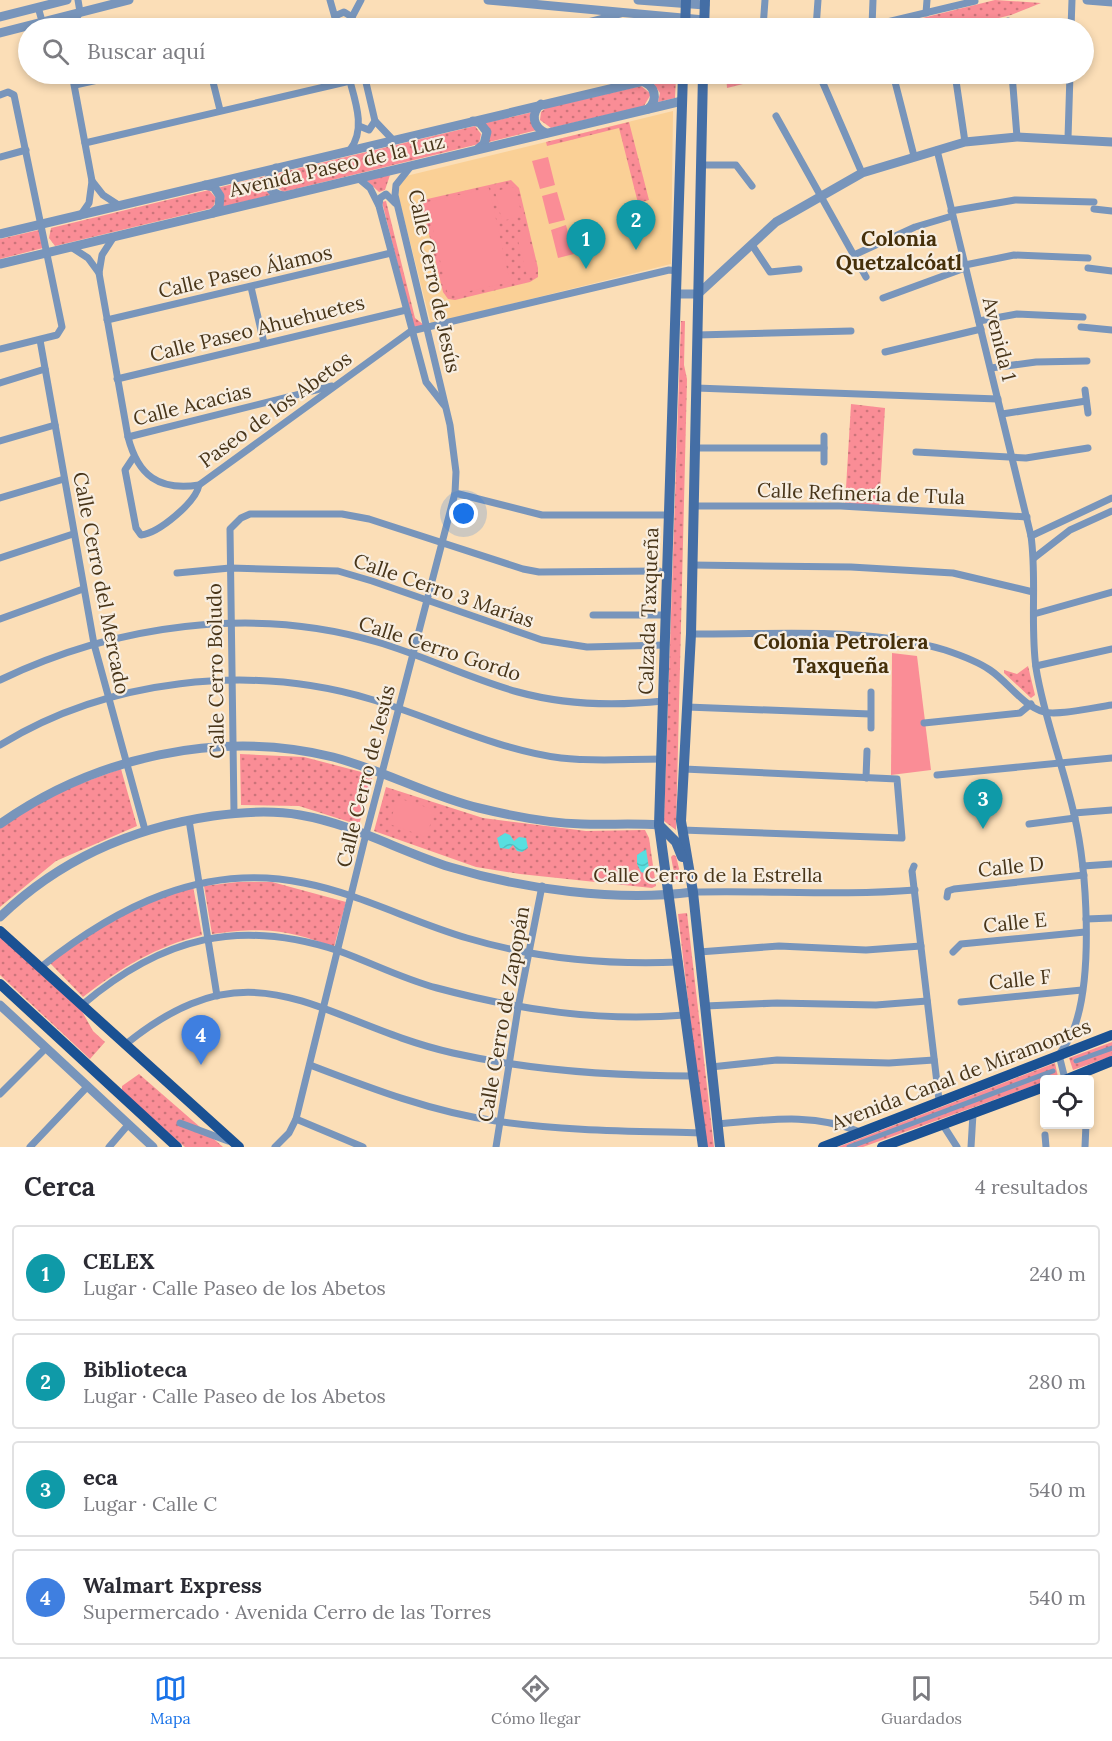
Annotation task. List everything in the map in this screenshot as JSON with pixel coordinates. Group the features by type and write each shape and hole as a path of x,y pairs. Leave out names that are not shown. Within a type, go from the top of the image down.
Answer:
{"main road":[{"path":"685,18 686,2"},
{"path":"704,18 705,2"},
{"name":"Calzada Taxqueña","path":"683,84 659,825 670,895 673,962 685,1015 703,1147"},
{"path":"703,84 691,634 681,830 693,892 720,1147"},
{"path":"659,825 676,842 691,880"},
{"path":"0,931 231,1142 241,1147"},
{"path":"0,984 177,1147"},
{"name":"Avenida Canal de Miramontes","path":"823,1147 939,1100 1112,1035"},
{"path":"1087,1075 1112,1061"},
{"name":"Avenida Canal de Miramontes","path":"882,1147 1040,1089"}],"street":[{"path":"0,17 66,0"},
{"path":"77,18 80,12 78,0"},
{"path":"55,18 129,0"},
{"path":"330,0 335,18"},
{"path":"339,18 344,12 352,17 361,0"},
{"path":"488,0 624,13 653,18"},
{"path":"637,15 639,0 705,2"},
{"path":"764,18 765,0"},
{"path":"817,18 818,0"},
{"path":"872,18 873,0"},
{"path":"926,13 927,0"},
{"path":"1071,18 1072,0"},
{"path":"1087,0 1112,2"},
{"path":"905,18 975,2"},
{"path":"38,7 41,18"},
{"path":"604,18 624,13"},
{"path":"0,33 18,28"},
{"path":"78,217 89,203 92,181 75,85 80,84"},
{"path":"214,84 220,110"},
{"path":"85,143 322,84"},
{"path":"350,84 359,126 356,142 350,150"},
{"path":"367,84 375,121 393,140"},
{"name":"Avenida Paseo de la Luz","path":"0,234 122,207 203,185 628,84"},
{"path":"647,84 651,86 654,93 653,104 648,109"},
{"path":"823,84 862,173"},
{"path":"896,84 914,156"},
{"path":"956,84 965,142"},
{"path":"1013,84 1017,137"},
{"path":"1068,138 1070,84"},
{"path":"0,95 12,93 42,224 62,327 57,335 0,349"},
{"name":"Avenida Paseo de la Luz","path":"0,264 682,101"},
{"path":"541,104 536,110 534,120 537,127 546,133"},
{"path":"776,116 866,278"},
{"path":"359,126 369,130 375,121"},
{"path":"473,121 483,126 487,132 484,144 478,149"},
{"path":"676,294 698,294 776,222 862,173 965,142 1017,137 1112,142"},
{"path":"0,157 26,150"},
{"name":"Avenida 1","path":"937,150 1031,536 1034,558 1036,666 1045,712 1075,816 1083,866 1086,919 1082,990 1073,1031 1059,1055"},
{"path":"701,165 736,165 752,186"},
{"name":"Calle Cerro de Jesús","path":"275,1147 289,1133 296,1119 366,834 455,493 454,447 446,407 397,205 396,184 411,166"},
{"path":"276,168 268,177 268,185 276,194 283,196"},
{"name":"Calle Cerro de Jesús","path":"358,178 370,188 379,206 426,382 446,407"},
{"path":"92,181 103,195 122,207"},
{"path":"203,185 214,187 220,196 219,207 211,214"},
{"path":"379,206 380,198 386,194 397,205"},
{"path":"854,255 915,227 952,214 1015,200 1094,206 1112,211"},
{"path":"113,238 102,255 99,273 133,458 125,470 136,528 141,535 150,532 190,504 197,495 199,485"},
{"path":"752,245 770,272 799,269"},
{"path":"71,247 88,258 99,273"},
{"name":"Calle Paseo Álamos","path":"107,320 391,253"},
{"path":"884,298 965,267 1014,255 1088,258"},
{"path":"1088,268 1112,271"},
{"path":"411,331 669,270 677,271"},
{"path":"251,287 264,343"},
{"name":"Calle Paseo Ahuehuetes","path":"117,379 405,309"},
{"path":"885,352 1017,314 1083,317"},
{"path":"1081,327 1112,330"},
{"name":"Paseo de los Abetos","path":"133,458 148,476 158,482 177,488 199,485 411,331"},
{"path":"697,335 851,331"},
{"name":"Calle Cerro del Mercado","path":"40,339 94,644 145,830"},
{"path":"991,369 1046,362 1088,361"},
{"path":"0,383 45,369"},
{"name":"Calle Acacias","path":"128,437 335,385"},
{"path":"696,388 998,399"},
{"path":"1085,390 1088,413"},
{"path":"1002,414 1086,401"},
{"path":"0,441 55,425"},
{"path":"824,436 824,462"},
{"path":"695,448 824,448"},
{"path":"916,452 1026,458 1088,448"},
{"path":"0,498 64,479"},
{"path":"455,493 542,515 669,515"},
{"path":"1031,536 1112,498"},
{"name":"Calle Refinería de Tula","path":"694,506 841,506 1027,517"},
{"path":"1034,558 1070,530 1112,511"},
{"name":"Calle Cerro Boludo","path":"234,813 230,529 241,518 250,514 342,514 369,519 442,544"},
{"path":"0,558 73,534"},
{"path":"442,544 497,562 539,572 659,571"},
{"path":"692,565 852,567 953,573 1033,592"},
{"name":"Calle Cerro 3 Marías","path":"177,573 230,568 338,571 542,640 587,647 665,645"},
{"path":"0,619 83,589"},
{"path":"1034,614 1112,592"},
{"path":"594,615 666,615"},
{"name":"Calle Cerro Gordo","path":"0,680 36,663 94,644 172,628 231,624 294,626 337,633 413,653 518,692 559,701 616,704 663,701"},
{"path":"691,634 857,635 902,640 945,650 991,670 1031,704 1045,712 1112,705"},
{"path":"1036,666 1112,649"},
{"path":"0,745 64,713 108,699 164,686 233,680 319,688 399,709 468,735 561,758 661,759"},
{"path":"871,692 871,728"},
{"path":"924,723 1020,713 1031,704"},
{"path":"687,707 870,714"},
{"path":"0,824 34,800 80,778 159,754 234,746 278,747 333,758 382,773 477,808 582,824 659,825"},
{"path":"866,778 867,751"},
{"path":"937,775 1112,758"},
{"path":"681,830 902,838 897,779 684,769"},
{"path":"1029,824 1112,810"},
{"name":"Calle Cerro de la Estrella","path":"0,917 24,895 62,867 118,839 189,820 234,813 297,814 332,822 449,867 542,886 670,895 693,892 778,890 862,895 915,890"},
{"path":"189,820 217,996"},
{"path":"1083,866 1112,864"},
{"path":"914,866 939,1100"},
{"name":"Calle D","path":"947,897 948,891 954,889 1084,875"},
{"path":"41,968 77,938 116,914 167,892 238,879 304,882 469,939 529,952 592,959 673,962"},
{"name":"Calle Cerro de Zapopán","path":"496,1147 518,1008 542,886"},
{"path":"1086,919 1112,918"},
{"name":"Calle E","path":"952,952 961,944 1085,932"},
{"path":"82,1005 108,983 159,953 208,940 243,934 268,934 290,937 338,951 412,981 518,1008 586,1015 685,1015"},
{"path":"699,952 779,946 866,950 921,946"},
{"name":"Calle F","path":"961,1002 1082,990"},
{"path":"126,1044 172,1011 217,996 258,991 278,993 324,1008 419,1045 508,1065 576,1072 693,1076"},
{"path":"705,1006 777,1003 876,1005 927,1001"},
{"path":"1,1010 153,1147"},
{"path":"1076,1061 1112,1048"},
{"path":"0,1094 45,1049"},
{"path":"1059,1055 1064,1075"},
{"path":"711,1067 777,1060 889,1063 934,1060"},
{"path":"309,1065 392,1096 500,1122 594,1131 701,1133"},
{"path":"849,1147 1053,1071"},
{"path":"30,1147 87,1087"},
{"path":"971,1147 973,1114"},
{"path":"717,1124 810,1118 860,1132"},
{"path":"296,1119 363,1147"},
{"path":"180,1123 241,1147"},
{"path":"109,1147 128,1125"},
{"path":"943,1125 957,1147"},
{"path":"1085,1147 1086,1129"},
{"path":"1045,1136 1046,1147"}],"shaded area":[{"path":"995,0 1041,3 999,18 922,18"},
{"path":"654,84 676,84 675,98 658,102 660,93"},
{"path":"727,84 743,84 727,88"},
{"path":"641,86 651,94 644,106 551,128 540,120 541,112 546,108"},
{"path":"673,111 671,264 431,324 398,195 402,177"},
{"path":"533,112 537,130 489,142 485,123"},
{"path":"629,122 649,200 638,203 619,128 547,146 546,142"},
{"path":"475,126 481,134 479,144 283,192 274,184 279,173"},
{"path":"548,157 555,185 540,189 532,161"},
{"path":"390,175 385,190 379,192 366,180"},
{"path":"266,176 271,195 222,207 217,188"},
{"path":"511,180 519,188 538,268 538,277 530,282 455,300 448,299 443,292 423,209 423,200"},
{"path":"515,187 522,216 502,221 495,191"},
{"path":"489,188 510,282 448,296 427,202"},
{"path":"209,190 216,198 213,208 55,246 49,238 51,228"},
{"path":"557,192 565,220 549,224 542,196"},
{"path":"386,201 415,318 424,325 414,329 382,202"},
{"path":"566,225 574,254 558,258 551,230"},
{"path":"39,230 43,248 0,259 0,239"},
{"path":"527,230 537,272 527,275 516,233"},
{"path":"681,321 685,321 684,365 687,379 676,830 664,821"},
{"path":"851,404 885,408 879,507 845,505"},
{"path":"892,653 917,656 931,770 891,775"},
{"path":"1028,666 1035,695 1031,698 1004,673 1004,670 1017,674"},
{"path":"240,754 304,757 373,775 359,825 299,806 241,805"},
{"path":"121,769 137,826 56,861 0,907 0,828 58,794"},
{"path":"386,787 483,818 586,831 645,830 649,838 656,886 652,888 476,867 374,831"},
{"path":"398,798 435,810 426,837 389,824"},
{"path":"676,856 681,877 679,881 675,878 671,857"},
{"path":"238,882 272,882 346,902 334,947 302,936 274,931 212,934 204,886"},
{"path":"193,886 202,935 170,945 140,959 83,997 49,962 81,936 115,914 172,891"},
{"path":"687,913 714,1147 705,1147 678,914"},
{"path":"0,934 79,1006 93,1031 105,1042 90,1059 0,975"},
{"path":"1112,1042 1112,1056 1073,1070 1069,1058"},
{"path":"1055,1063 1058,1075 1040,1075 1040,1083 863,1147 838,1147"},
{"path":"139,1074 223,1147 185,1147 122,1093 122,1086"}],"water":[{"path":"505,833 510,835 514,841 519,837 526,838 528,848 522,852 517,851 513,845 509,849 500,848 497,838"},
{"path":"646,849 650,875 641,872 637,864 637,855"}],"place":[{"name":"Biblioteca","path":"636,250"},
{"name":"CELEX","path":"586,269"},
{"name":"eca","path":"983,829"},
{"name":"Walmart Express","path":"201,1065"}],"district":[{"name":"Colonia Quetzalcóatl","path":"899,250"},
{"name":"Colonia Petrolera Taxqueña","path":"841,653"}]}
